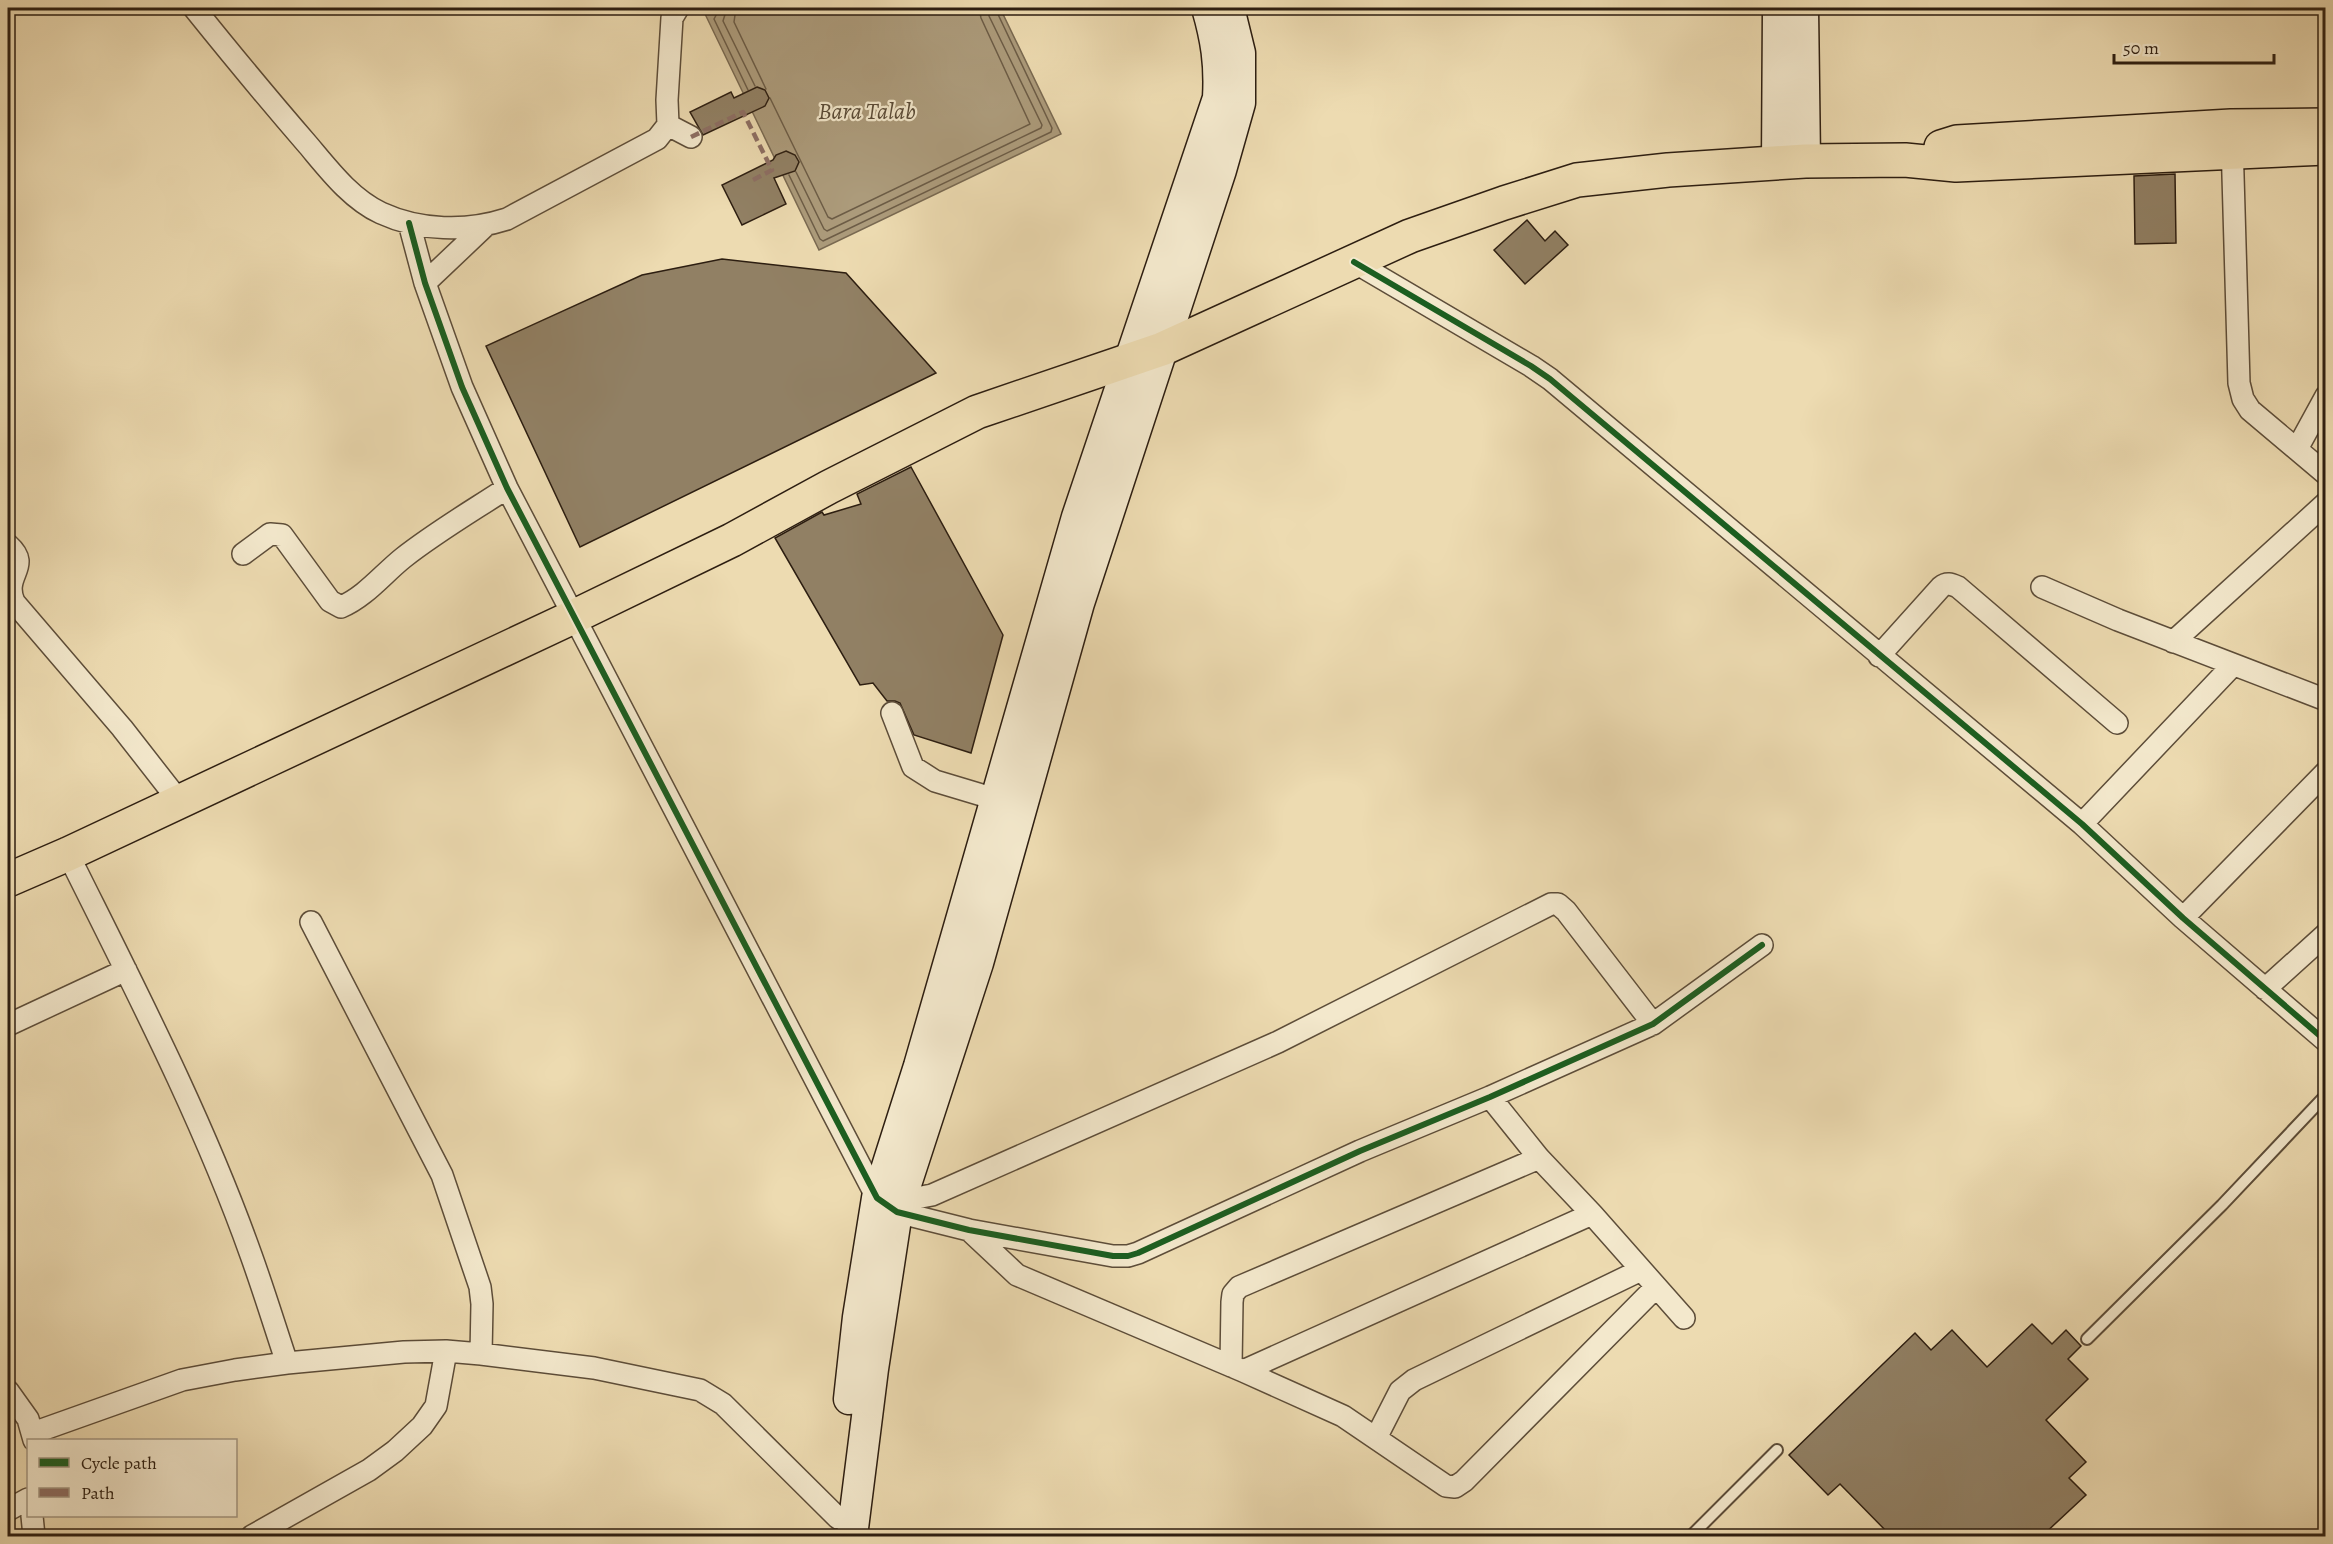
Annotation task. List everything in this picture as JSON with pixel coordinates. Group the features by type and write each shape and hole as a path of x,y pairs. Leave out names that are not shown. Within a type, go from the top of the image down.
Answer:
{"main road":[{"path":"843,1530 858,1317 890,1197 919,1066 1077,517 1218,98 1220,69 1218,52 1207,8"},
{"path":"890,1197 978,963 1078,603 1221,170 1240,103 1240,53 1229,8"},
{"path":"1778,8 1791,162"},
{"path":"1791,162 1803,8"},
{"path":"8,880 573,617 732,540 829,487 977,412 1162,349 1410,236 1504,203 1577,180 1668,170 1791,162 1905,160 1956,165 2232,139 2325,125"},
{"path":"2232,139 2325,148"}],"street":[{"path":"194,8 289,124 346,188 382,213 409,223 436,227 484,227 507,219 657,139 668,125 667,100 672,18 678,8"},
{"path":"668,125 691,137"},
{"path":"2232,139 2243,399 2250,410 2325,474"},
{"path":"409,223 425,284 462,387 507,488 546,560 573,617 890,1197 969,1230 1113,1257 1128,1256 1153,1247 1360,1151 1490,1097 1653,1024 1762,945"},
{"path":"425,284 484,227"},
{"path":"1354,262 1550,379 2082,824 2183,918 2325,1041"},
{"path":"2297,449 2325,396"},
{"path":"243,554 270,534 282,535 330,601 341,607 352,602 402,558 427,540 507,488"},
{"path":"2173,642 2325,503"},
{"path":"8,545 18,557 18,566 10,586 14,603 122,728 178,801"},
{"path":"1880,656 1941,588 1945,584 1951,584 1958,587 2117,723"},
{"path":"2042,587 2173,642 2325,700"},
{"path":"2082,824 2234,665"},
{"path":"892,713 913,767 935,781 995,799"},
{"path":"2183,918 2325,772"},
{"path":"68,854 126,970 203,1135 251,1254 287,1363"},
{"path":"890,1197 916,1198 932,1195 1278,1042 1551,904 1558,904 1566,911 1653,1024"},
{"path":"311,922 442,1175 480,1287 481,1354"},
{"path":"2265,989 2325,934"},
{"path":"8,1025 126,970"},
{"path":"1490,1097 1539,1158 1684,1318"},
{"path":"1237,1368 1232,1302 1233,1294 1239,1287 1539,1158"},
{"path":"1237,1368 1592,1214"},
{"path":"969,1230 1017,1275 1237,1368 1343,1416 1446,1486 1455,1487 1464,1481 1656,1287"},
{"path":"1376,1438 1400,1392 1414,1380 1641,1270"},
{"path":"252,1536 369,1470 395,1451 422,1426 436,1406 446,1351"},
{"path":"8,1391 28,1419 34,1437 182,1380 287,1363 404,1352 446,1351 647,1377 708,1394 731,1412 843,1530"},
{"path":"8,1510 27,1499"},
{"path":"32,1517 34,1536"}],"lane":[{"path":"2087,1339 2222,1205 2325,1095"},
{"path":"1691,1536 1778,1450"}],"water":[{"name":"Bara Talab","path":"719,8 1000,8 1061,134 819,250 705,14"}],"building":[{"path":"757,87 765,90 769,98 765,106 703,135 690,112 731,92 734,98"},
{"path":"786,151 795,155 799,162 795,171 774,178 786,204 742,225 722,185 773,160 776,155"},
{"path":"2175,174 2176,243 2135,244 2134,176"},
{"path":"1527,220 1545,241 1555,231 1568,245 1525,284 1494,250"},
{"path":"722,259 846,273 936,373 580,547 486,346 642,275"},
{"path":"911,467 1003,635 971,753 914,735 900,703 887,701 873,683 860,685 775,538 822,512 824,515 861,504 857,494"},
{"path":"2032,1324 2052,1344 2066,1330 2081,1346 2068,1359 2088,1379 2046,1420 2086,1462 2069,1478 2086,1495 2042,1536 1891,1536 1840,1484 1828,1495 1789,1455 1915,1333 1931,1350 1952,1330 1987,1367"}],"marked path":[{"path":"691,137 743,112 772,170 753,180"}],"cycle path":[{"path":"409,223 425,283 462,387 507,488 877,1198 897,1212 969,1230 1113,1256 1138,1253 1360,1151 1490,1097 1653,1024 1762,945"},
{"path":"1354,262 1550,379 2082,824 2183,918 2326,1041"}]}
